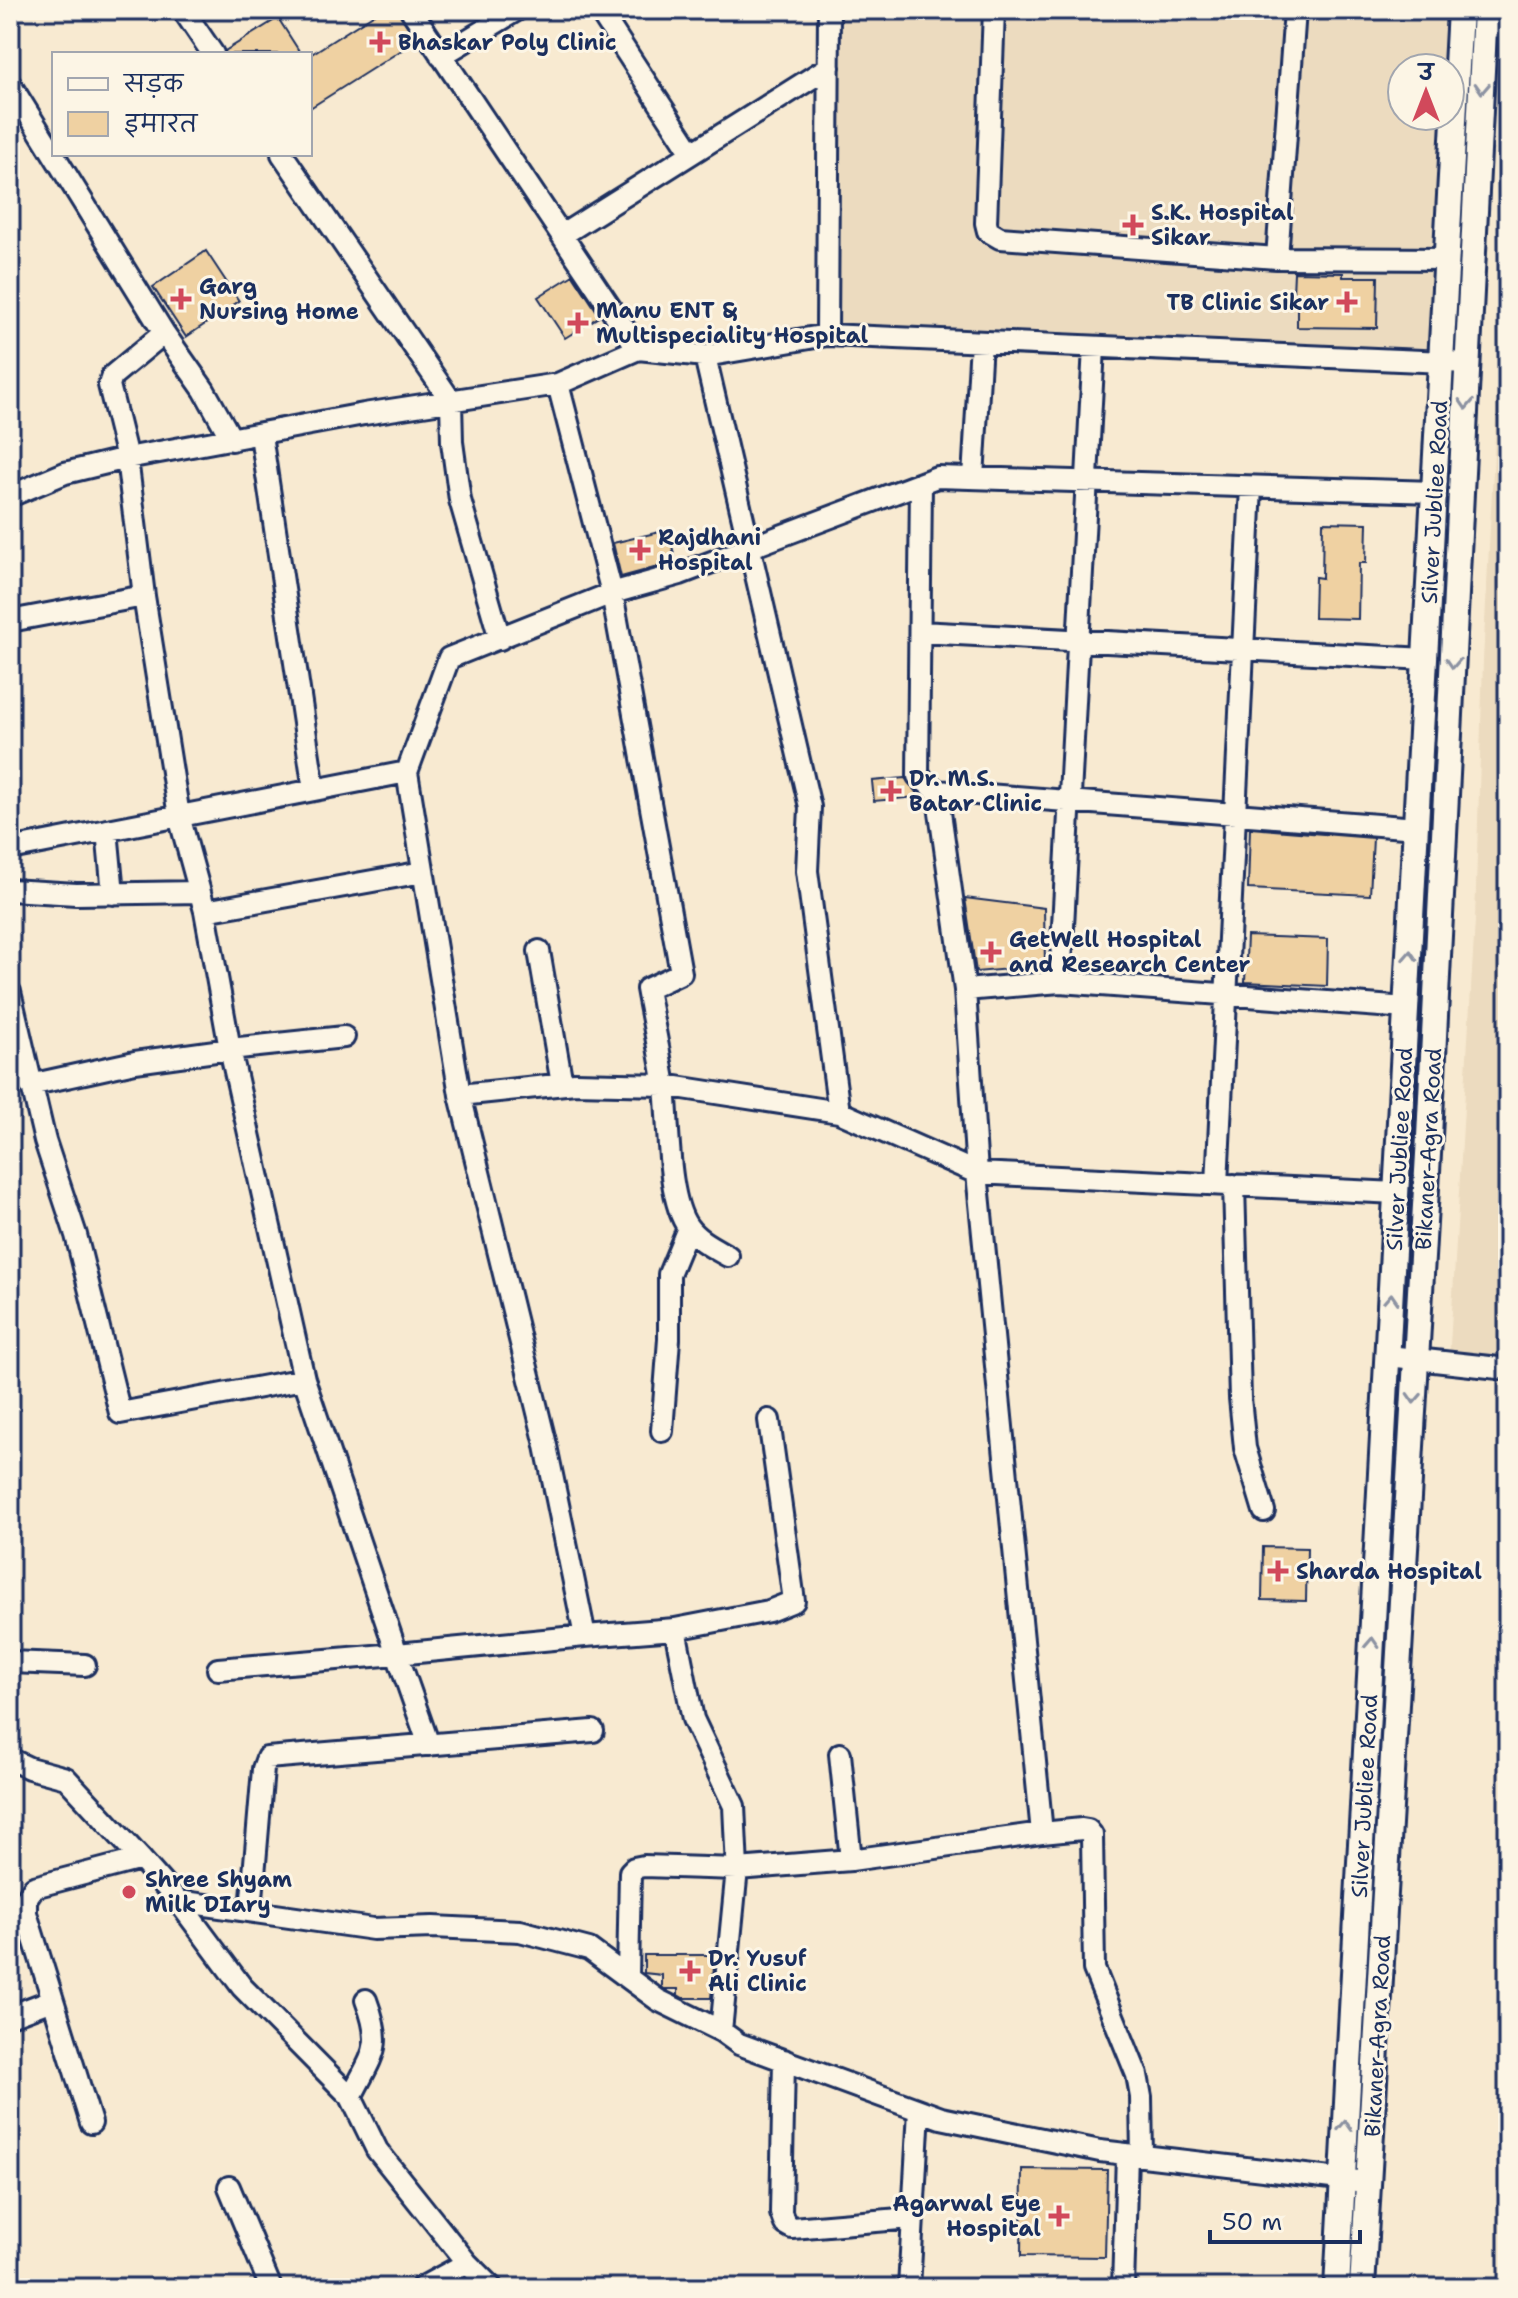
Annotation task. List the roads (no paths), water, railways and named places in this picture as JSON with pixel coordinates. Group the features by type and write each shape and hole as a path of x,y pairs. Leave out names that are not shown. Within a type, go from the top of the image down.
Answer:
{"main road":[{"name":"Silver Jubliee Road","path":"1337,2288 1460,10"},
{"name":"Bikaner-Agra Road","path":"1362,2288 1416,1358 1468,363 1493,21"}],"street":[{"path":"183,10 212,52"},
{"path":"411,10 638,349"},
{"path":"441,56 517,10"},
{"path":"599,10 692,153"},
{"path":"827,335 829,10"},
{"path":"994,10 988,231 1000,238 1277,258 1447,259"},
{"path":"1277,258 1295,10"},
{"path":"562,235 829,67"},
{"path":"10,84 52,152"},
{"path":"55,156 164,333 204,390 232,440"},
{"path":"283,156 451,401 452,442 460,500 500,639"},
{"path":"164,333 112,376 109,385 127,458 144,596 179,816 202,902 230,1049 304,1379 429,1745"},
{"path":"10,496 65,473 127,458 364,414 558,384 638,349 705,356 827,335 1468,363"},
{"path":"973,478 981,342"},
{"path":"1060,982 1094,347"},
{"path":"705,356 810,807 807,871 839,1112"},
{"path":"558,384 612,593 681,973 647,989 664,1085 675,1192 680,1214 688,1228 699,1239 728,1256"},
{"path":"261,435 314,790"},
{"path":"585,1636 545,1441 460,1095 407,772 449,658 612,593 680,574 937,477 1435,492"},
{"path":"921,483 918,776 937,791 1417,828"},
{"path":"1251,487 1227,994 1226,1184 1245,1448 1264,1511"},
{"path":"10,621 144,596"},
{"path":"920,632 1426,659"},
{"path":"10,849 407,772"},
{"path":"937,791 965,990 977,1173 1042,1833"},
{"path":"107,830 113,894"},
{"path":"10,890 113,894 202,902 423,872"},
{"path":"539,951 562,1084"},
{"path":"965,990 1060,982 1407,1008"},
{"path":"10,992 30,1085 76,1235 120,1413 304,1379"},
{"path":"30,1085 135,1062 344,1037"},
{"path":"460,1095 562,1084 664,1085 839,1112 977,1173 1397,1193"},
{"path":"662,1431 669,1339 669,1274 688,1228"},
{"path":"1388,1356 1508,1369"},
{"path":"218,1669 675,1629 769,1611 794,1601 769,1420"},
{"path":"675,1629 693,1719 734,1806 737,1869 721,2031"},
{"path":"10,1662 85,1665"},
{"path":"251,1910 263,1769 267,1758 593,1731"},
{"path":"840,1754 851,1860"},
{"path":"10,1759 29,1768 66,1778 141,1859 178,1901 242,1987 351,2097 377,2150 467,2263 492,2288"},
{"path":"628,1977 630,1872 634,1868 737,1869 851,1860 1042,1833 1088,1830 1092,1835 1094,1969 1137,2075 1141,2097 1123,2288"},
{"path":"91,2123 26,1913 26,1899 34,1887 141,1859"},
{"path":"178,1901 373,1929 433,1927 520,1931 589,1949 658,2000 721,2031 739,2044 919,2110 1100,2151 1369,2182"},
{"path":"10,2016 52,2000"},
{"path":"351,2097 377,2042 376,2025 366,2000"},
{"path":"784,2060 781,2213 785,2224 792,2228 912,2218"},
{"path":"909,2288 919,2110"},
{"path":"229,2187 271,2288"},
{"path":"421,2288 467,2263"}],"place":[{"name":"Bhaskar Poly Clinic","path":"380,42"},
{"name":"S.K. Hospital Sikar","path":"1133,225"},
{"name":"Garg Nursing Home","path":"181,299"},
{"name":"TB Clinic Sikar","path":"1347,302"},
{"name":"Manu ENT & Multispeciality Hospital","path":"578,323"},
{"name":"Rajdhani Hospital","path":"640,550"},
{"name":"Dr. M.S. Batar Clinic","path":"891,791"},
{"name":"GetWell Hospital and Research Center","path":"991,952"},
{"name":"Sharda Hospital","path":"1278,1571"},
{"name":"Shree Shyam Milk DIary","path":"129,1892"},
{"name":"Dr. Yusuf Ali Clinic","path":"690,1971"},
{"name":"Agarwal Eye Hospital","path":"1059,2216"}]}
